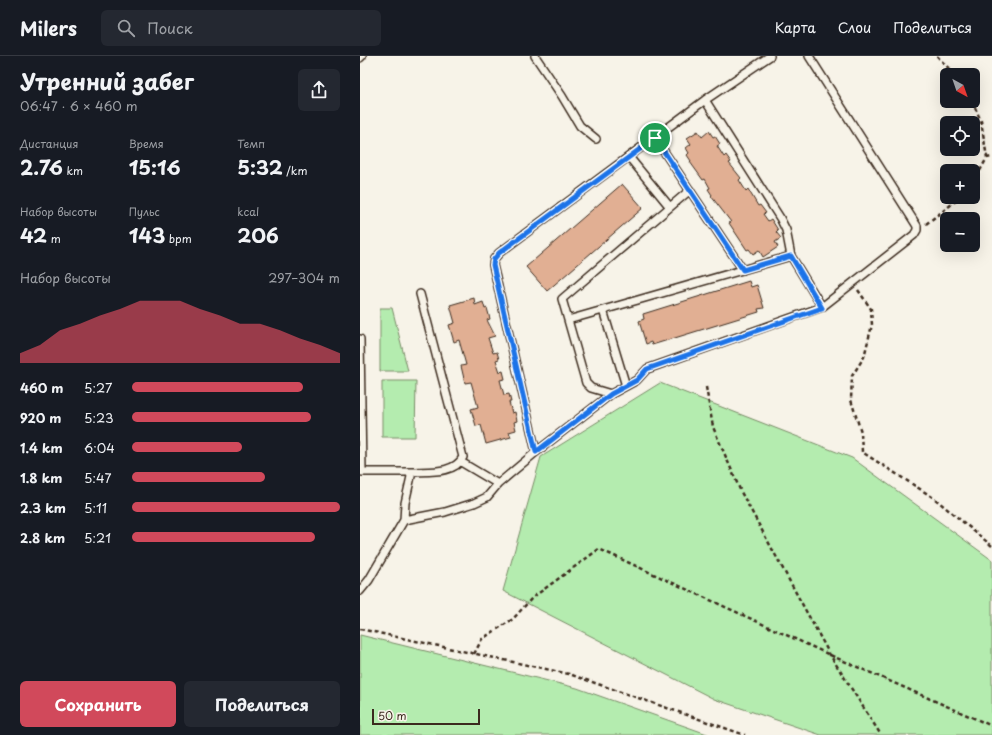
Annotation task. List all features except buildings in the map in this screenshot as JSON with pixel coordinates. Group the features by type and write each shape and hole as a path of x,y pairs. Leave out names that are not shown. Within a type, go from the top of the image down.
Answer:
{"lane":[{"path":"535,56 580,126 596,140"},
{"path":"536,452 493,265 494,259 499,253 705,100 770,56"},
{"path":"404,520 445,512 474,503 487,497 498,484 536,452 611,394 637,380 647,369 822,308 914,235 917,230 917,226 809,56"},
{"path":"705,100 780,218 786,230 791,256 822,308"},
{"path":"655,138 743,270"},
{"path":"629,157 670,207"},
{"path":"611,394 591,388 586,383 562,299 690,190"},
{"path":"568,320 791,256"},
{"path":"360,339 361,472 412,472 453,468 461,462 463,457 420,294"},
{"path":"603,310 626,386"},
{"path":"461,462 498,484"},
{"path":"360,591 370,580 404,520 405,503 412,472"}],"path":[{"path":"937,56 948,68"},
{"path":"975,108 980,121 987,158 980,170"},
{"path":"987,158 992,157"},
{"path":"917,230 952,204"},
{"path":"853,283 871,309 872,326 864,357 852,376 851,400 861,432 862,452 934,498 992,546"},
{"path":"706,387 713,427 741,492 830,655 881,735"},
{"path":"474,654 482,639 513,619 532,598 599,549 830,655 992,726"},
{"path":"360,629 569,674 745,735"}],"green space":[{"path":"380,308 392,308 408,371 380,371"},
{"path":"382,381 416,381 415,437 382,437"},
{"path":"660,383 852,458 992,560 992,735 821,735 714,699 503,591 541,457"},
{"path":"360,635 577,688 710,735 360,735"}],"route":[{"path":"655,138 743,270 791,256 822,308 647,369 637,380 611,394 536,452 493,265 494,259 499,253 655,138"}]}
